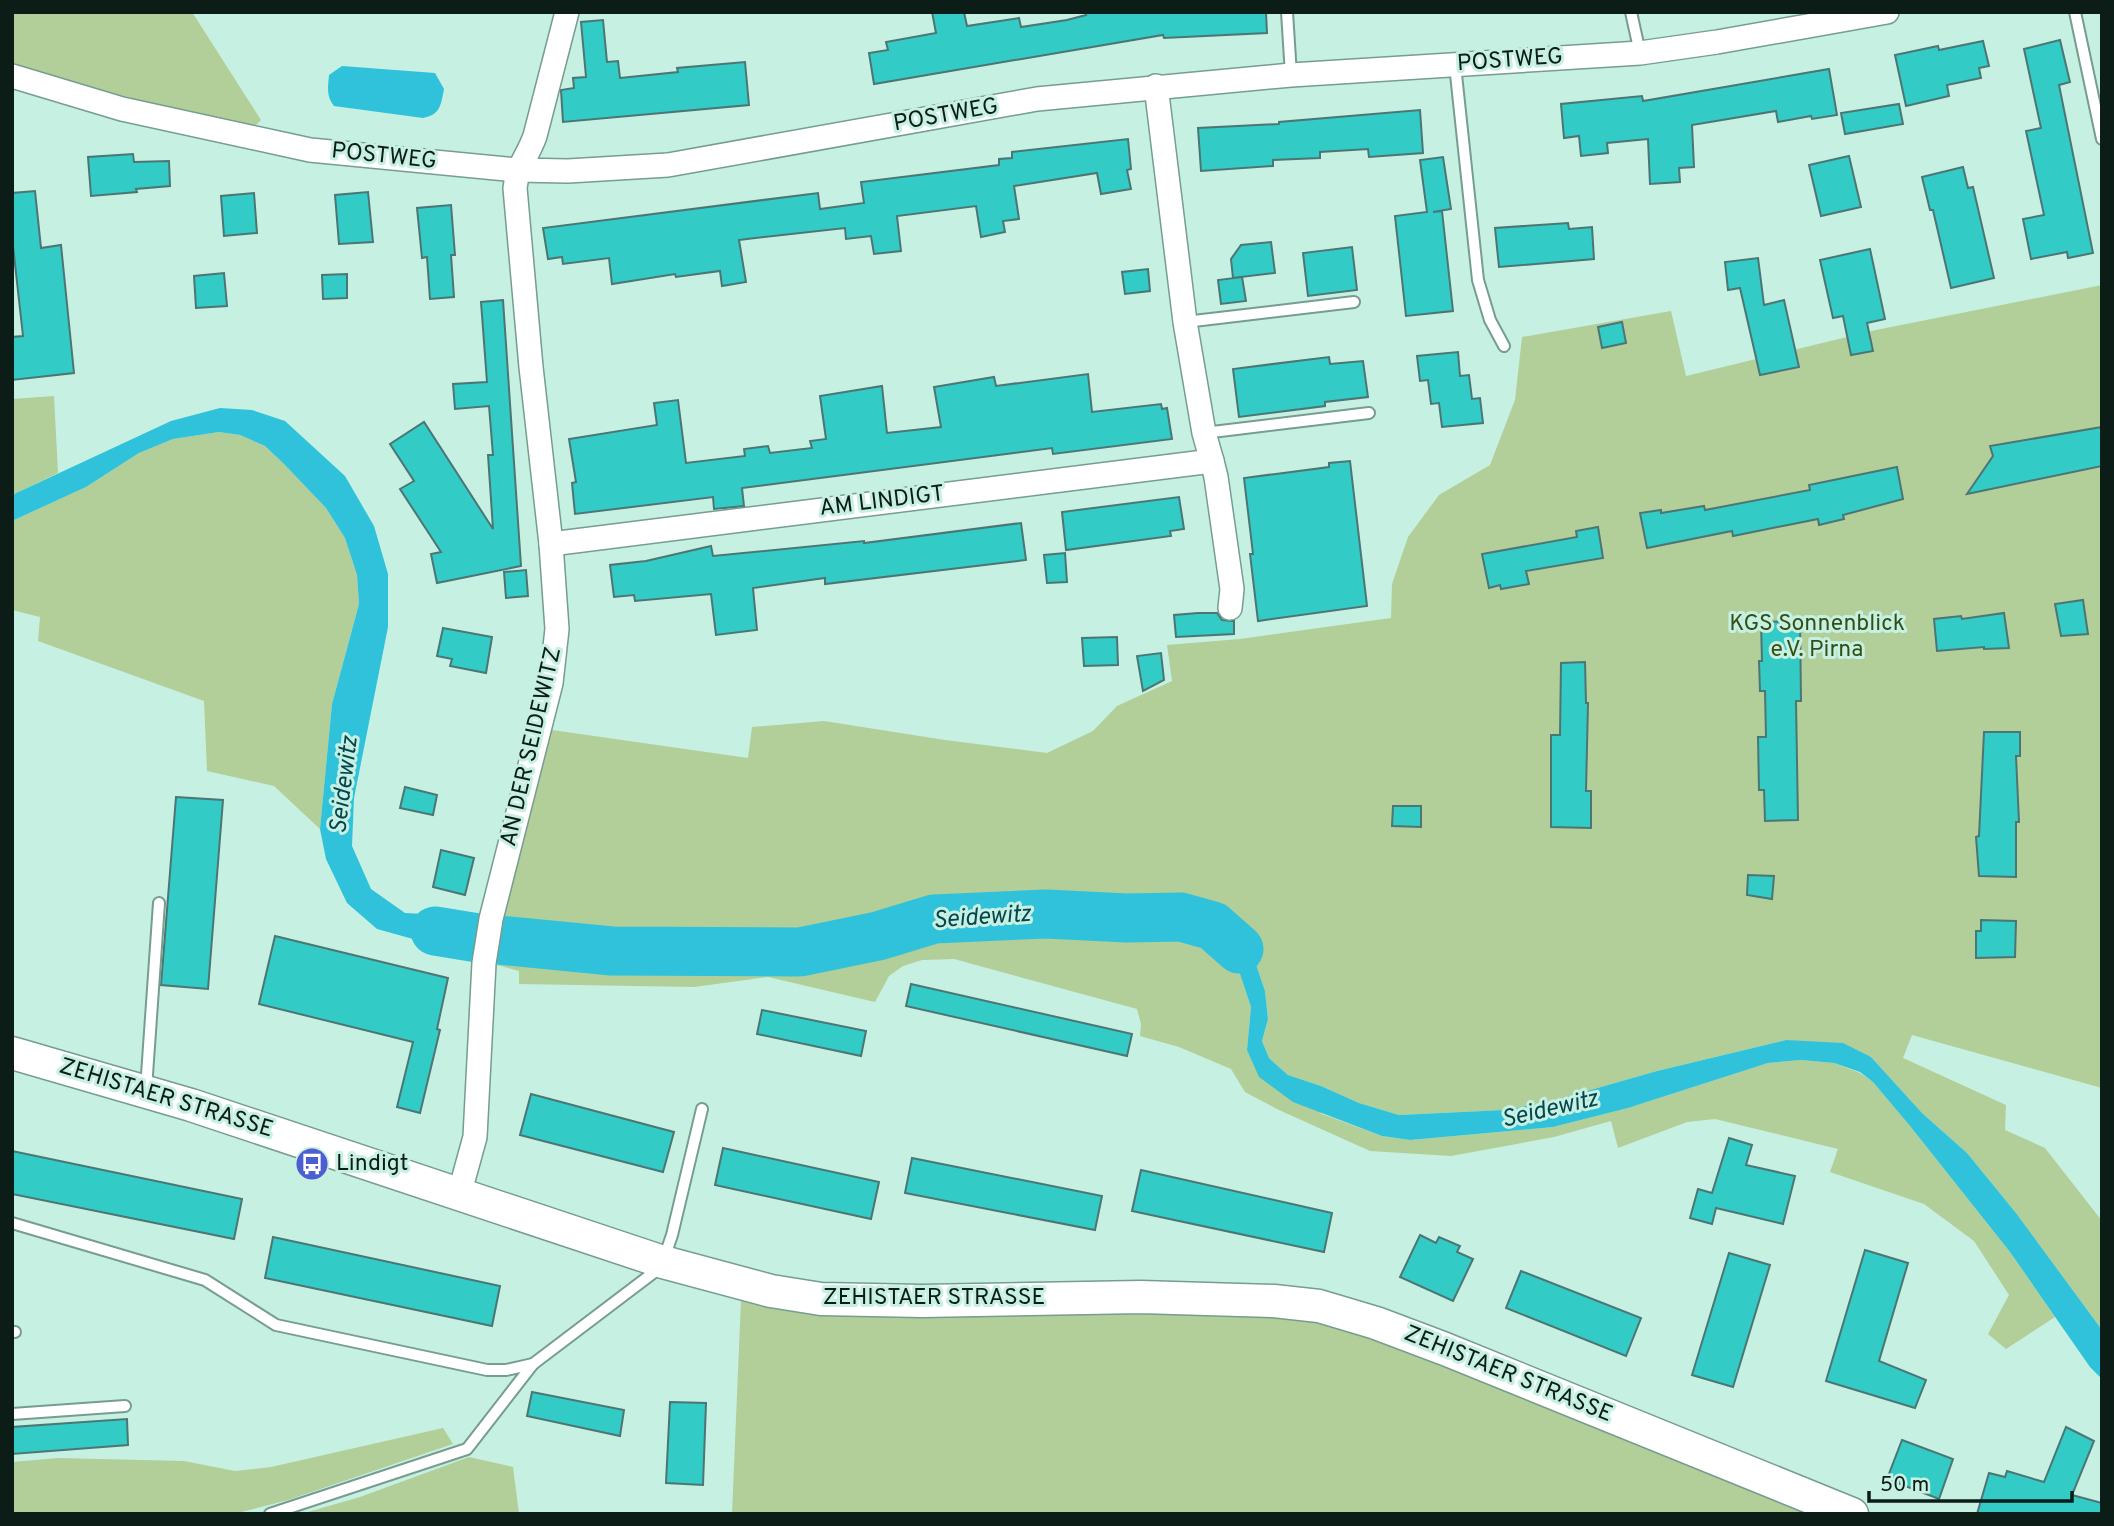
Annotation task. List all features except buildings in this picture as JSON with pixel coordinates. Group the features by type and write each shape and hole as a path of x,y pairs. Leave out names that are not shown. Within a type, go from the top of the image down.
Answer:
{"main road":[{"name":"ZEHISTAER STRASSE","path":"12,1053 247,1122 663,1262 749,1286 821,1299 922,1301 1141,1297 1274,1301 1320,1306 1376,1323 1445,1349 1853,1514"}],"street":[{"path":"517,170 530,151 535,136 567,12"},
{"name":"POSTWEG","path":"12,76 122,109 310,150 517,170 568,171 667,165 1037,99 1291,75 1640,52 1842,22 1887,12"},
{"path":"1156,86 1185,322 1204,433 1216,477 1232,589 1230,608"},
{"name":"AN DER SEIDEWITZ","path":"459,1195 475,1137 484,963 491,919 551,683 557,629 551,544 514,188 517,170"},
{"name":"AM LINDIGT","path":"551,544 1212,461"}],"lane":[{"path":"1287,12 1291,75"},
{"path":"1631,12 1640,52"},
{"path":"2075,12 2098,102 2102,139"},
{"path":"1455,65 1478,280 1490,320 1504,346"},
{"path":"1185,322 1354,302"},
{"path":"1204,433 1369,414"},
{"path":"145,1091 159,903"},
{"path":"270,1514 467,1449 533,1364 661,1267 672,1235 702,1109"},
{"path":"12,1223 205,1280 276,1325 487,1370 506,1370 533,1364"},
{"path":"12,1414 125,1406"}],"green space":[{"path":"12,12 192,12 261,120 254,127 152,104 12,64"},
{"name":"KGS Sonnenblick e.V. Pirna","path":"2102,285 2102,1088 1912,1035 1903,1058 2006,1105 2005,1130 2045,1148 2102,1221 2102,1330 2016,1213 1967,1153 1922,1113 1871,1057 1786,1040 1657,1071 1552,1101 1504,1110 1399,1115 1359,1103 1288,1075 1269,1058 1262,1041 1268,1019 1265,991 1248,941 1221,919 1184,912 1181,917 1127,918 1046,914 934,919 878,936 800,952 612,951 497,940 545,729 748,758 752,727 824,721 1047,753 1093,731 1117,706 1172,681 1167,645 1240,639 1391,618 1392,584 1408,537 1439,495 1490,465 1515,400 1522,337 1671,311 1686,376 1876,330"},
{"path":"54,396 58,473 12,495 12,399"},
{"path":"219,432 240,435 265,446 284,464 326,508 345,538 357,575 359,604 332,704 320,829 274,786 207,771 204,701 38,641 40,617 12,610 12,521 86,487 139,453 173,439"},
{"path":"1013,926 1181,927 1208,932 1233,953 1251,1007 1247,1050 1322,1114 1382,1136 1410,1140 1553,1127 1628,1108 1768,1063 1801,1060 1834,1063 1860,1073 1873,1082 2010,1252 2055,1317 2006,1349 1988,1334 2009,1295 1974,1241 1924,1204 1830,1172 1838,1149 1715,1119 1687,1122 1618,1148 1611,1121 1554,1137 1451,1156 1370,1151 1245,1092 1231,1069 1179,1047 1140,1036 1141,1024 1137,1009 954,959 922,960 903,966 889,976 875,1002 768,977 694,987 519,984 519,971 493,964 495,955 713,967 785,962 871,948 937,932"},
{"path":"741,1300 823,1313 1213,1311 1316,1320 1457,1362 1832,1514 732,1514"},
{"path":"443,1428 453,1444 288,1500 234,1514 12,1514 12,1462 58,1458 184,1461 235,1471 271,1467"},
{"path":"469,1457 513,1467 519,1514 301,1514 360,1497"}],"water":[{"path":"342,66 435,73 444,89 441,104 436,112 423,118 334,106 329,95 329,75"},
{"path":"220,408 252,410 285,421 345,476 374,526 388,574 388,627 354,798 352,846 371,889 405,913 481,917 475,953 449,949 377,929 347,903 326,859 320,829 332,704 359,604 357,575 345,538 326,508 265,446 240,435 219,432 173,439 139,453 86,487 12,521 12,495 171,421"},
{"path":"1184,912 1221,919 1248,941 1265,991 1268,1019 1262,1041 1269,1058 1288,1075 1359,1103 1399,1115 1504,1110 1552,1101 1657,1071 1786,1040 1843,1043 1871,1057 1922,1113 1967,1153 2016,1213 2102,1330 2102,1379 2090,1367 2010,1252 1873,1082 1860,1072 1834,1063 1801,1060 1768,1063 1628,1108 1553,1127 1410,1140 1382,1136 1293,1102 1259,1077 1247,1050 1251,1007 1233,953 1208,932 1181,927 1013,926 937,932 871,948 785,962 713,967 495,955 497,940 612,951 800,952 878,936 934,919 1046,914 1127,918 1181,917"}],"waterway":[{"name":"Seidewitz","path":"435,931 478,938 612,951 800,952 878,936 934,919 1046,914 1127,918 1181,917 1213,926 1239,949"}],"place":[{"name":"Lindigt","path":"312,1164"}]}
